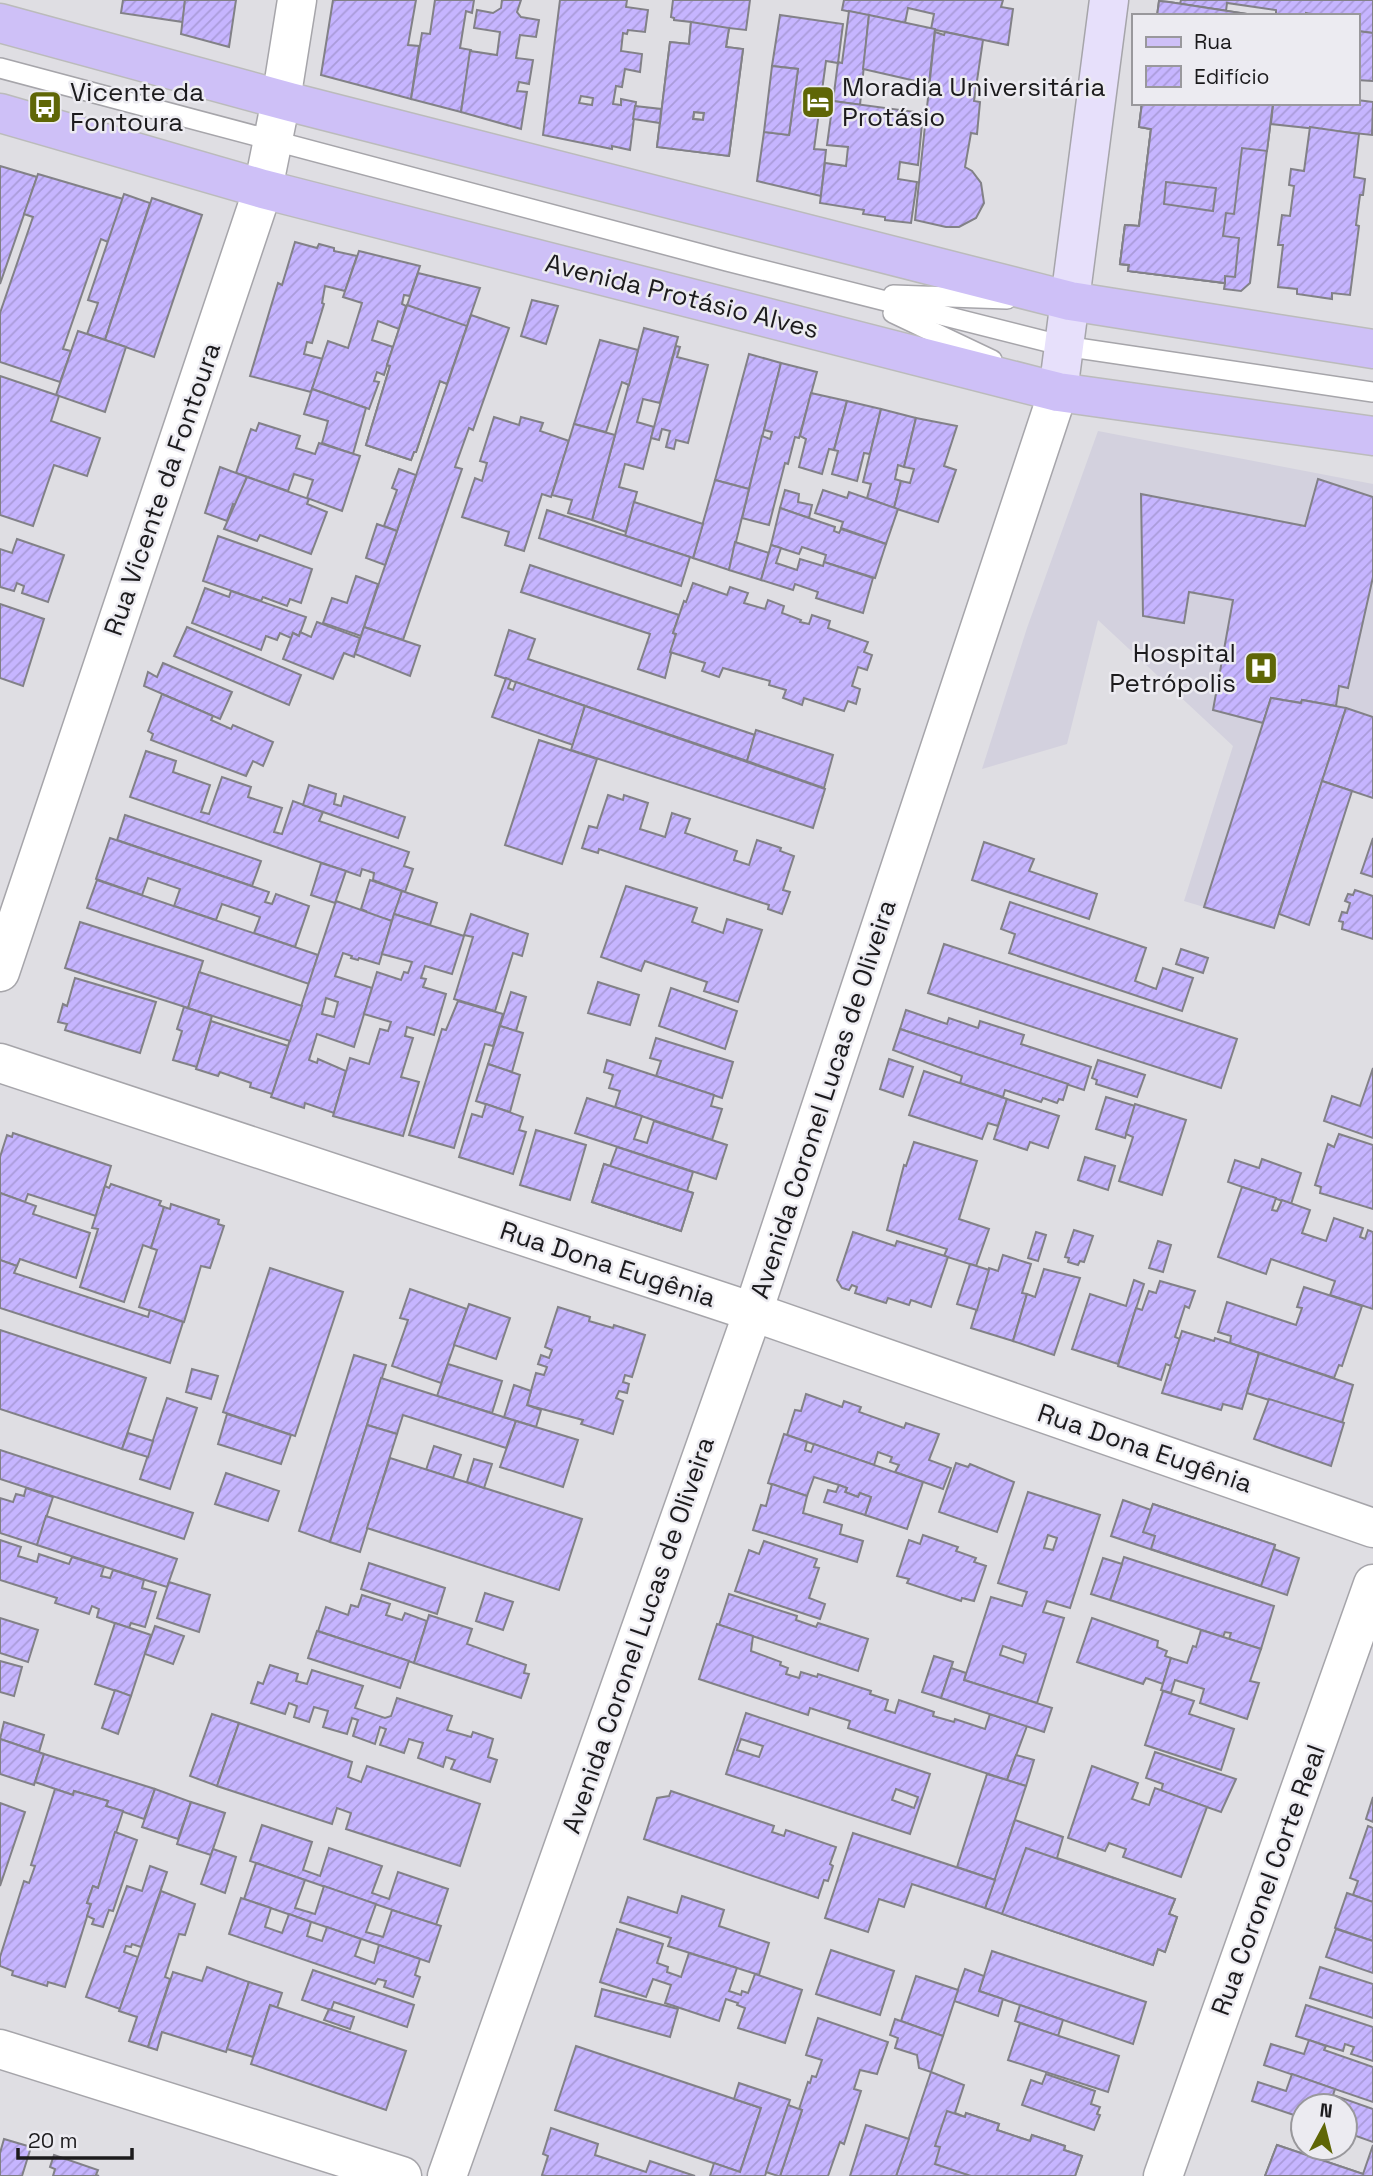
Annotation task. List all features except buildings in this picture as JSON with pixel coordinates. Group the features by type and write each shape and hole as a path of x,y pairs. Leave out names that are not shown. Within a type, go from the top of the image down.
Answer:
{"main road":[{"name":"Avenida Coronel Lucas de Oliveira","path":"1058,391 1109,0"},
{"path":"0,23 281,100 1070,301 1373,349"},
{"name":"Avenida Protásio Alves","path":"0,113 263,189 1058,391 1373,436"}],"street":[{"name":"Rua Vicente da Fontoura","path":"0,972 263,189 297,0"},
{"name":"Avenida Coronel Lucas de Oliveira","path":"447,2176 753,1312 1058,391"},
{"name":"Rua Dona Eugênia","path":"0,1063 753,1312 1373,1528"},
{"name":"Rua Coronel Corte Real","path":"1163,2176 1373,1584"},
{"path":"0,2049 401,2176"}],"lane":[{"path":"0,68 854,294 1064,346 1373,392"},
{"path":"854,294 1070,301"},
{"path":"854,294 1058,391"}],"shaded area":[{"name":"Hospital Petrópolis","path":"1098,431 1373,484 1373,717 1346,709 1274,928 1184,901 1233,746 1098,620 1067,744 982,769 1027,628"}],"place":[{"name":"Moradia Universitária Protásio","path":"818,102"},
{"name":"Vicente da Fontoura","path":"45,107"},
{"name":"Hospital Petrópolis","path":"1261,668"}]}
